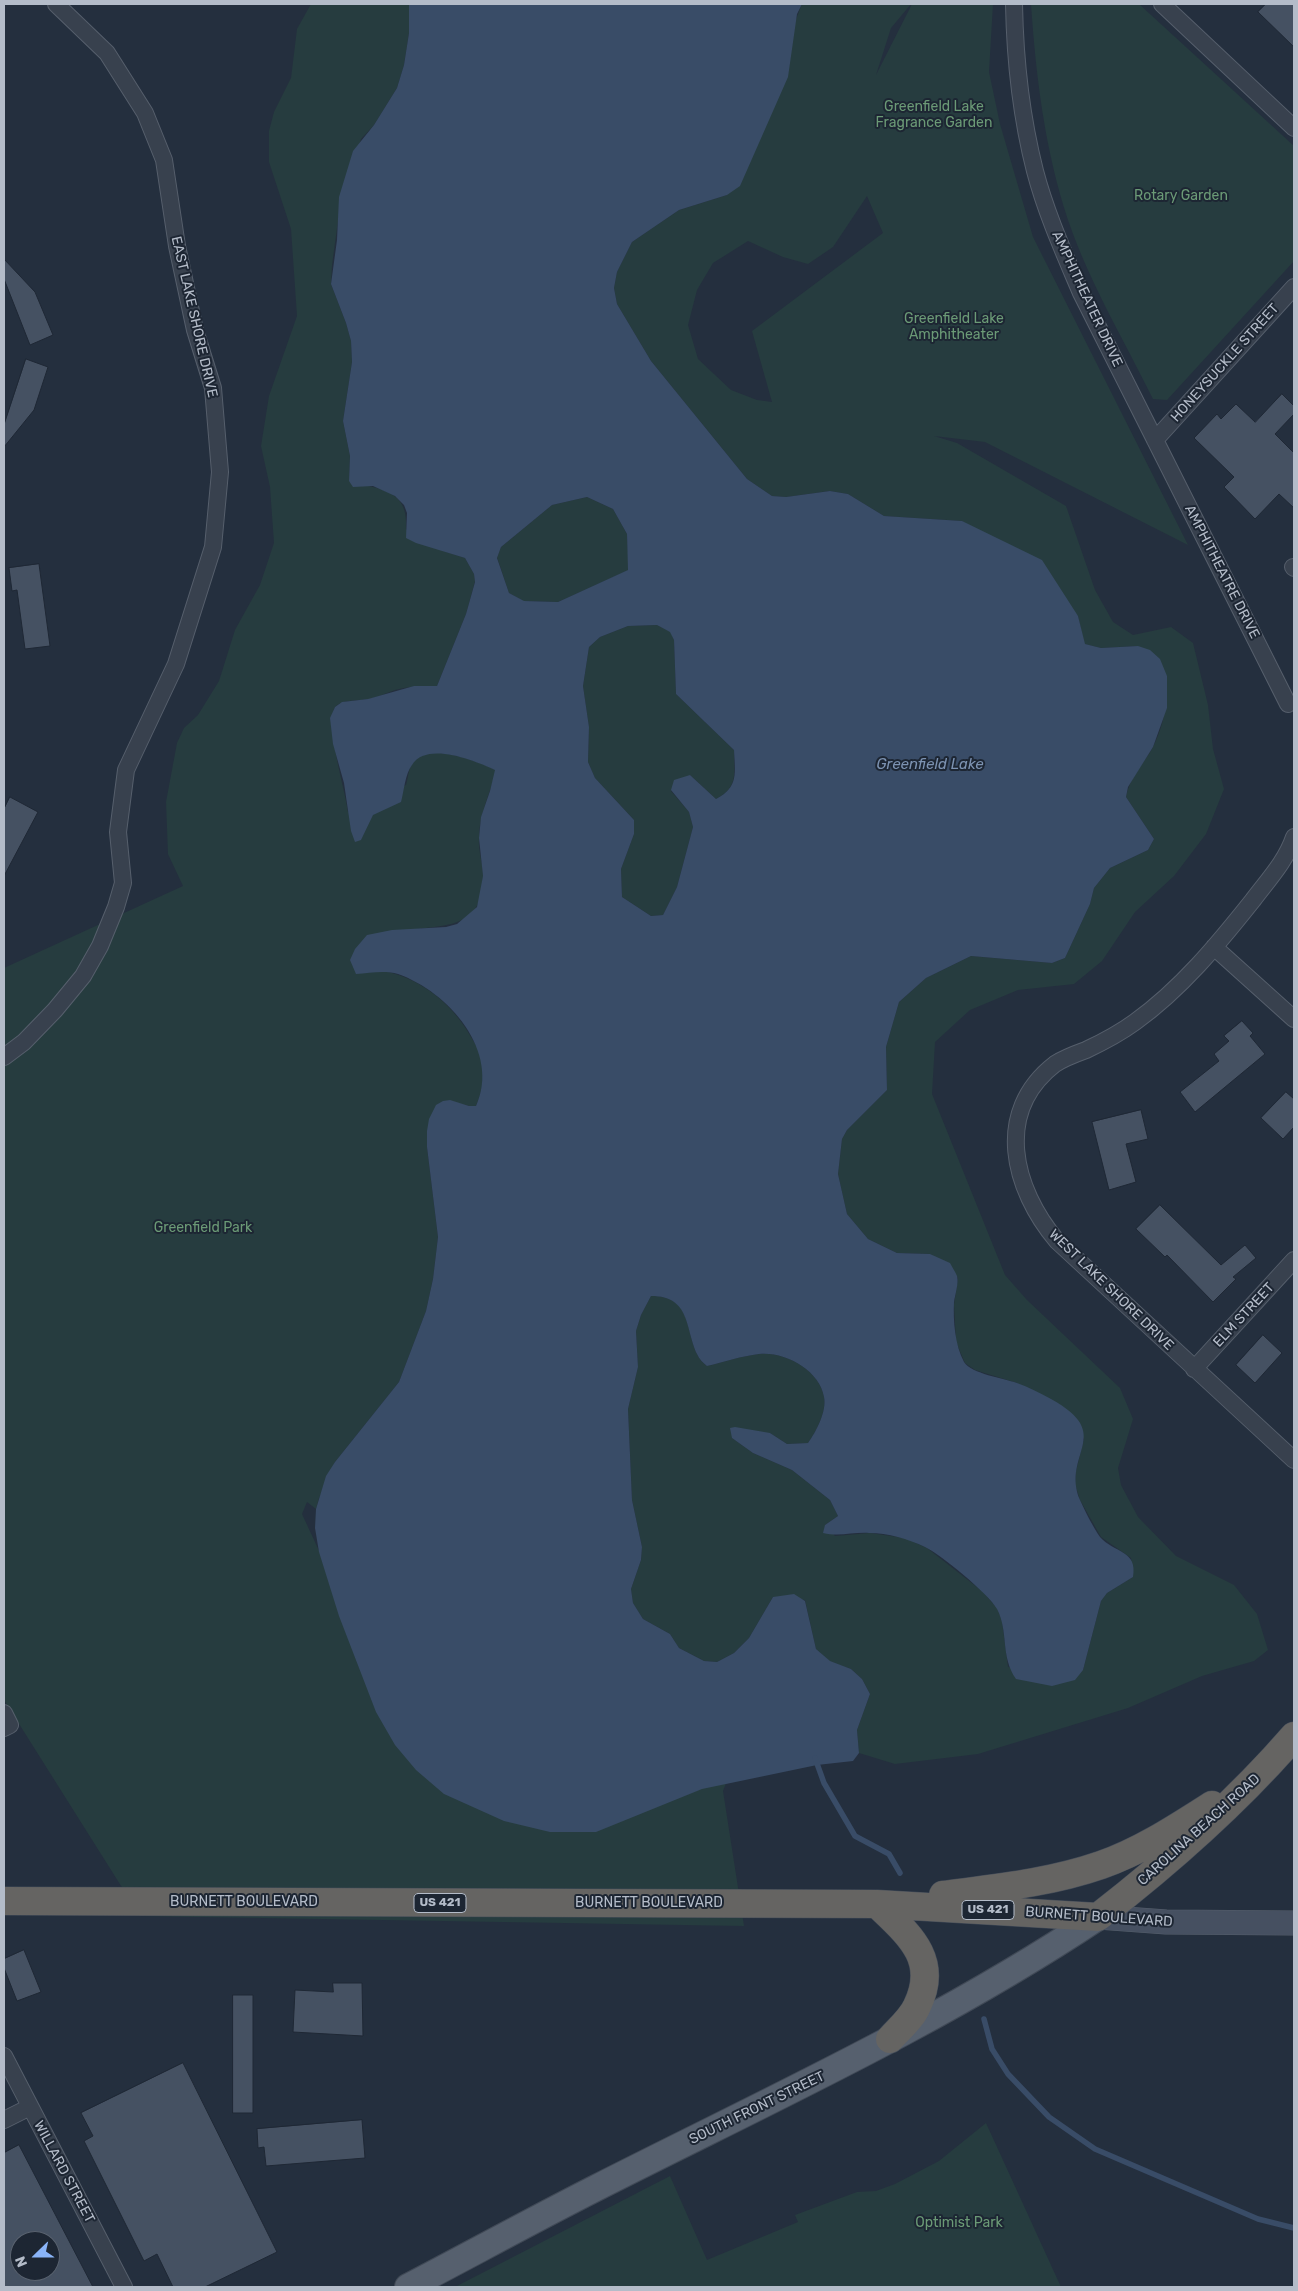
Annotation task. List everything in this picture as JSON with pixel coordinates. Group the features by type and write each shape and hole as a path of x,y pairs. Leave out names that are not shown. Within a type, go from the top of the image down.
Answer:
{"highway":[{"name":"CAROLINA BEACH ROAD","path":"1098,1918 1158,1871 1217,1818 1260,1776 1294,1736"},
{"path":"877,1904 1036,1883 1101,1865 1155,1841 1260,1776"},
{"name":"BURNETT BOULEVARD","path":"4,1902 877,1904 1098,1918"},
{"path":"877,1904 910,1936 925,1964 924,1987 917,2008 890,2039"}],"main road":[{"name":"BURNETT BOULEVARD","path":"1098,1918 1166,1922 1294,1924"},
{"name":"SOUTH FRONT STREET","path":"408,2287 596,2188 828,2073 1014,1970 1098,1918"}],"street":[{"name":"EAST LAKE SHORE DRIVE","path":"4,1057 24,1042 55,1010 83,976 100,946 116,907 123,883 118,832 126,770 176,664 214,547 220,472 213,388 195,330 179,255 164,160 145,113 107,53 56,4"},
{"name":"AMPHITHEATER DRIVE","path":"1014,4 1019,86 1035,171 1046,207 1081,293 1155,440"},
{"path":"1162,4 1294,128"},
{"name":"HONEYSUCKLE STREET","path":"1155,440 1294,287"},
{"name":"AMPHITHEATRE DRIVE","path":"1155,440 1288,704"},
{"name":"WEST LAKE SHORE DRIVE","path":"1294,837 1275,872 1214,947 1164,999 1134,1023 1100,1043 1068,1056 1040,1078 1027,1094 1020,1108 1015,1140 1017,1157 1027,1193 1045,1226 1078,1262 1294,1460"},
{"path":"1214,947 1294,1019"},
{"name":"ELM STREET","path":"1194,1369 1294,1260"},
{"name":"WILLARD STREET","path":"4,2056 124,2287"},
{"path":"4,2120 30,2106"}],"green space":[{"name":"Greenfield Park","path":"311,4 409,4 409,33 404,65 397,88 374,125 361,139 338,221 332,265 331,284 351,341 352,362 343,421 350,456 349,481 381,489 397,498 403,505 406,516 406,529 443,551 465,558 474,574 475,581 466,614 437,686 416,686 400,689 365,700 347,701 336,706 332,725 336,756 348,812 406,785 411,766 418,758 427,754 450,754 463,757 495,769 495,775 482,813 479,830 479,848 483,876 482,892 478,904 472,913 464,919 442,926 416,929 388,972 413,981 446,1004 464,1025 476,1045 483,1067 482,1087 476,1106 462,1104 427,1147 438,1237 433,1279 426,1311 399,1382 335,1462 316,1509 307,1502 302,1514 370,1661 748,1727 723,1791 744,1926 140,1916 4,1700 4,968 183,886 168,854 166,802 177,743 184,728 198,715 219,681 235,630 260,585 274,543 270,487 261,446 269,396 297,316 291,229 269,162 269,131 274,112 291,78 297,29"},
{"path":"802,4 911,4 891,28 876,75 912,4 993,4 989,72 1000,124 1033,237 1188,545 985,442 934,436 957,443 1066,506 1095,590 1113,622 1133,635 1171,627 1193,643 1208,705 1213,749 1224,789 1206,834 1174,876 1135,912 1102,961 1074,984 1018,990 970,1010 935,1042 932,1094 1005,1275 1027,1300 1120,1388 1133,1419 1118,1468 1121,1485 1138,1517 1176,1556 1234,1585 1257,1614 1268,1650 1254,1661 1202,1676 1128,1708 978,1754 895,1764 859,1753 857,1730 870,1694 862,1679 851,1669 829,1661 816,1649 805,1600 773,1597 749,1638 734,1653 717,1662 704,1661 679,1648 670,1634 643,1619 633,1603 631,1589 641,1560 642,1547 632,1500 628,1409 638,1367 636,1331 641,1315 651,1296 664,1297 674,1301 685,1315 697,1354 707,1366 759,1354 779,1356 799,1364 816,1378 821,1387 825,1403 820,1421 808,1443 787,1444 770,1433 732,1438 753,1453 792,1470 830,1500 838,1516 825,1525 835,1536 870,1533 905,1538 927,1548 982,1591 997,1608 1002,1621 1008,1667 1083,1670 1101,1601 1107,1593 1133,1577 1131,1558 1101,1537 1080,1500 1075,1484 1076,1471 1084,1439 1017,1383 975,1370 965,1363 956,1342 954,1305 958,1278 930,1254 897,1253 868,1239 847,1214 838,1174 842,1139 847,1130 887,1090 886,1047 899,1002 926,978 971,956 1052,963 1065,958 1090,904 1094,888 1110,868 1148,850 1154,839 1126,797 1133,778 1152,749 1160,731 1166,704 1167,676 1138,646 1101,648 1084,644 1078,616 962,521 884,516 848,494 830,491 786,497 772,496 747,479 651,361 617,304 614,288 617,272 632,242 679,210 727,195","holes":["867,196 883,233 752,331 772,402 757,400 731,390 698,359 688,325 697,290 713,263 748,241 783,257 808,264 833,247"]},
{"name":"Rotary Garden","path":"1031,4 1139,4 1294,146 1294,261 1167,400 1153,399 1096,288 1068,220 1053,167 1043,114"},
{"path":"587,497 613,509 627,534 629,570 558,602 523,601 509,593 497,557 501,547 552,505"},
{"path":"657,625 671,632 674,640 676,694 734,750 734,779 729,790 716,799 690,775 671,791 689,812 693,827 677,887 663,915 651,916 622,897 621,869 634,834 634,820 595,778 588,762 589,727 583,686 589,647 600,637 628,626"},
{"name":"Optimist Park","path":"986,2123 1061,2287 455,2287 670,2176 707,2260 798,2222 795,2215 857,2192 876,2191 895,2184 939,2161"}],"water":[{"name":"Greenfield Lake","path":"409,4 802,4 797,14 788,77 740,186 727,195 679,210 632,242 617,272 614,288 617,304 651,361 747,479 772,496 786,497 830,491 848,494 884,516 962,521 1042,560 1078,616 1085,644 1101,648 1138,646 1150,650 1160,659 1167,676 1167,708 1153,747 1128,787 1126,797 1154,839 1148,850 1110,868 1094,888 1090,904 1065,958 1052,963 971,956 926,978 899,1002 886,1047 887,1090 847,1130 842,1139 838,1174 847,1214 868,1239 897,1253 930,1254 950,1263 957,1279 954,1302 955,1333 958,1348 964,1362 981,1373 1017,1383 1051,1399 1070,1412 1080,1423 1084,1434 1076,1484 1080,1500 1100,1537 1124,1553 1132,1562 1134,1568 1133,1577 1107,1593 1101,1601 1083,1670 1075,1680 1052,1686 1016,1679 1008,1662 1003,1626 997,1609 964,1575 932,1551 905,1539 876,1533 835,1535 823,1533 825,1525 838,1516 830,1500 792,1470 753,1453 732,1438 730,1428 735,1427 770,1433 787,1444 808,1443 817,1427 825,1403 821,1387 816,1378 799,1364 789,1359 769,1354 746,1356 707,1366 698,1356 688,1325 680,1308 664,1297 651,1296 641,1315 636,1331 638,1367 628,1409 632,1500 642,1547 641,1560 631,1589 633,1603 643,1619 670,1634 679,1648 704,1661 717,1662 734,1653 749,1638 773,1597 794,1594 805,1601 816,1649 830,1661 851,1669 862,1679 870,1694 857,1730 859,1753 853,1761 817,1765 702,1789 596,1832 550,1832 504,1821 444,1794 416,1770 395,1745 376,1712 339,1616 319,1552 315,1528 316,1509 326,1476 399,1382 426,1311 433,1279 438,1237 427,1147 429,1119 436,1105 443,1101 450,1100 469,1106 476,1106 482,1086 482,1065 476,1045 466,1026 452,1009 417,983 398,974 383,972 356,974 350,960 355,949 367,935 392,930 446,927 457,924 477,907 483,876 479,838 481,817 495,770 452,755 428,754 419,758 412,765 408,773 401,802 373,815 361,840 355,842 351,831 344,783 333,744 330,718 335,707 342,702 368,699 414,686 437,686 466,614 475,582 474,574 465,558 416,543 406,538 407,513 404,505 395,496 373,486 353,487 349,481 350,456 343,421 352,362 351,341 331,284 337,240 339,197 353,151 374,125 397,88 404,65 409,33","holes":["587,497 613,509 627,534 628,570 558,602 524,601 509,593 497,558 501,547 552,505","657,625 670,632 674,640 676,694 734,750 735,772 729,790 716,799 690,775 674,780 671,790 689,812 693,827 677,887 663,915 651,916 622,897 621,869 634,834 634,820 595,778 588,762 589,727 583,686 589,647 600,637 628,626"]}],"building":[{"path":"1266,4 1294,4 1294,47 1258,12"},
{"path":"4,259 35,292 53,335 30,345 4,279"},
{"path":"26,359 48,367 34,410 4,447 4,425"},
{"path":"1282,394 1294,406 1294,414 1275,434 1294,453 1294,508 1279,494 1255,519 1224,487 1234,477 1194,438 1217,414 1221,419 1236,404 1255,422"},
{"path":"39,564 50,646 25,649 17,590 12,591 9,568"},
{"path":"10,797 38,812 4,876 4,809"},
{"path":"1242,1021 1253,1033 1250,1036 1265,1054 1195,1112 1180,1092 1219,1061 1214,1054 1229,1041 1224,1036"},
{"path":"1286,1092 1294,1099 1294,1127 1283,1139 1261,1118"},
{"path":"1141,1110 1148,1139 1126,1144 1136,1182 1109,1190 1092,1122"},
{"path":"1160,1205 1221,1265 1245,1245 1256,1258 1233,1277 1236,1279 1213,1302 1167,1255 1165,1257 1136,1229"},
{"path":"1263,1335 1282,1353 1255,1383 1236,1365"},
{"path":"24,1950 41,1992 17,2001 4,1968 4,1959"},
{"path":"333,1983 362,1983 363,2036 293,2032 295,1990 333,1992"},
{"path":"233,1995 253,1995 253,2113 233,2113"},
{"path":"183,2063 277,2252 205,2287 173,2287 157,2254 144,2261 84,2141 93,2136 81,2113"},
{"path":"362,2120 365,2158 266,2166 264,2147 258,2148 257,2129"},
{"path":"19,2145 93,2287 4,2287 4,2153"}],"waterway":[{"path":"815,1758 824,1783 855,1836 889,1854 900,1873"},
{"path":"984,2019 992,2049 1008,2074 1049,2117 1095,2149 1258,2219 1294,2228"}],"park label":[{"name":"Greenfield Lake Fragrance Garden","path":"934,116"},
{"name":"Greenfield Lake Amphitheater","path":"954,328"}]}
